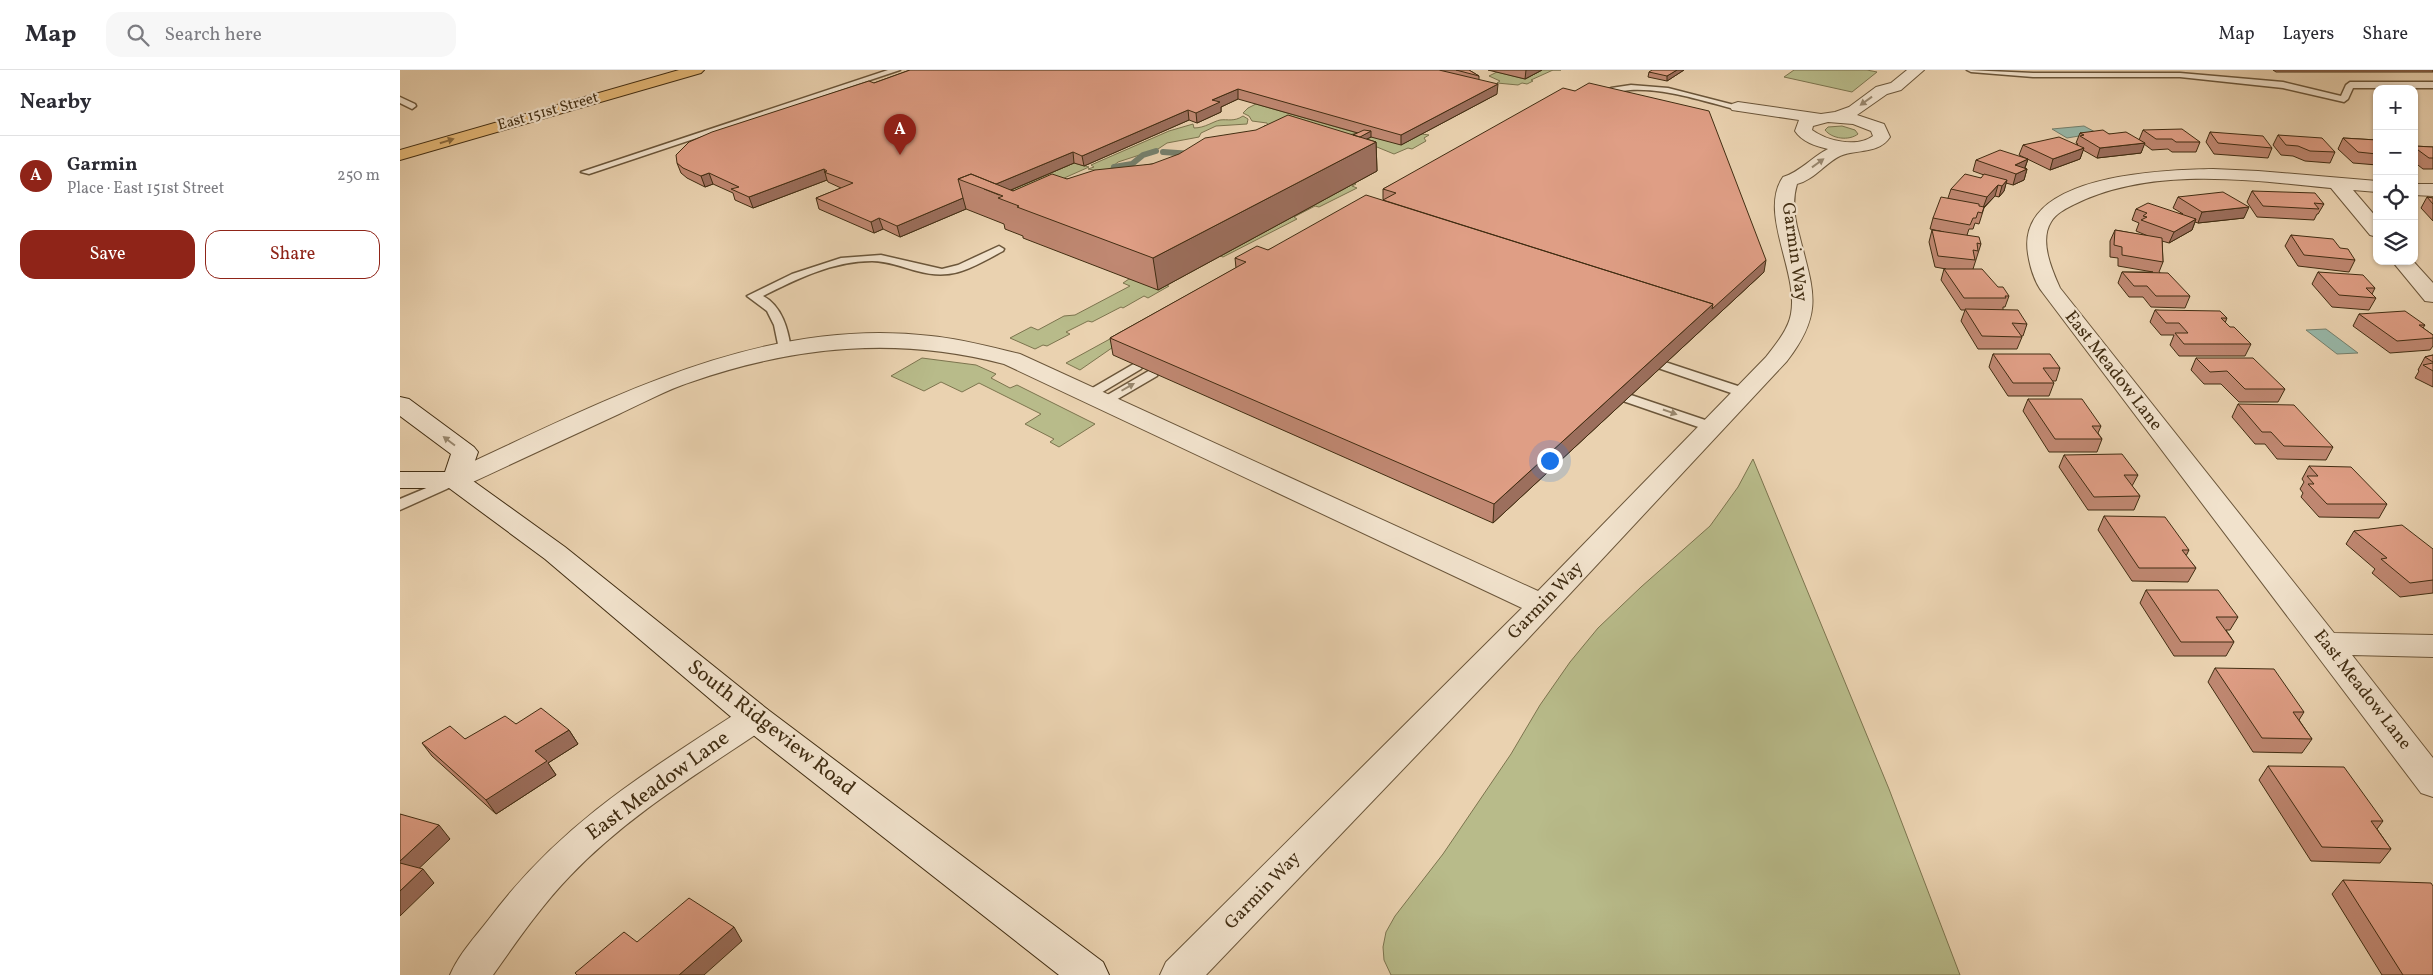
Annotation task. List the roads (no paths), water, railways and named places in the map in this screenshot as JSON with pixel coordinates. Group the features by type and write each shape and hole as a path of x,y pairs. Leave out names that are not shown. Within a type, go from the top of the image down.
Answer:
{"main road":[{"name":"East 151st Street","path":"400,140 648,70"},
{"path":"564,107 581,98 677,70"},
{"name":"East 151st Street","path":"400,155 696,70"}],"street":[{"path":"1837,117 1855,110 1882,90 1896,87 1916,70"},
{"path":"1738,107 1818,118 1837,117 1857,120 1873,126 1874,114 1896,94 1896,87"},
{"path":"1738,107 1806,135"},
{"name":"Garmin Way","path":"1789,181 1785,176 1786,172 1806,152 1805,122 1818,118"},
{"name":"Garmin Way","path":"1789,181 1800,178 1833,153 1849,147 1871,144 1880,140 1882,134 1873,126"},
{"name":"Garmin Way","path":"1806,135 1832,145 1849,147"},
{"name":"East Meadow Lane","path":"2373,187 2216,175 2168,176 2108,186 2071,198 2046,215 2039,226 2037,258 2050,289 2433,783"},
{"name":"Garmin Way","path":"1180,975 1542,605 1745,393 1774,362 1794,336 1802,313 1803,293 1784,204 1789,181"},
{"path":"2337,183 2373,226"},
{"path":"2418,189 2433,190"},
{"path":"2406,265 2433,296"},
{"path":"400,480 455,480 680,378 719,365 785,349 838,342 883,340 949,344 976,348 1012,359 1542,605"},
{"path":"400,404 465,452 455,480"},
{"name":"South Ridgeview Road","path":"455,480 555,553 755,718 1089,975"},
{"path":"2326,644 2433,646"},
{"name":"East Meadow Lane","path":"470,975 525,900 570,852 612,815 755,718"}],"lane":[{"path":"586,172 896,70"},
{"path":"1971,70 2033,75 2180,75 2284,85 2344,99 2350,85 2433,85"},
{"path":"1599,95 1622,88 1640,88 1738,107"},
{"path":"400,100 412,106"},
{"path":"785,349 782,330 770,304 753,296 807,272 836,263 871,258 885,259 938,273 950,272 998,249"},
{"path":"1097,398 1137,366"},
{"path":"1662,366 1745,393"},
{"path":"1097,398 1152,373"},
{"path":"1628,398 1712,427"},
{"path":"400,505 455,480"}],"waterway":[{"path":"1107,177 1115,172 1114,167 1132,164 1143,155 1156,151"},
{"path":"1163,152 1192,154"}],"place":[{"name":"Garmin","path":"900,155"}]}
